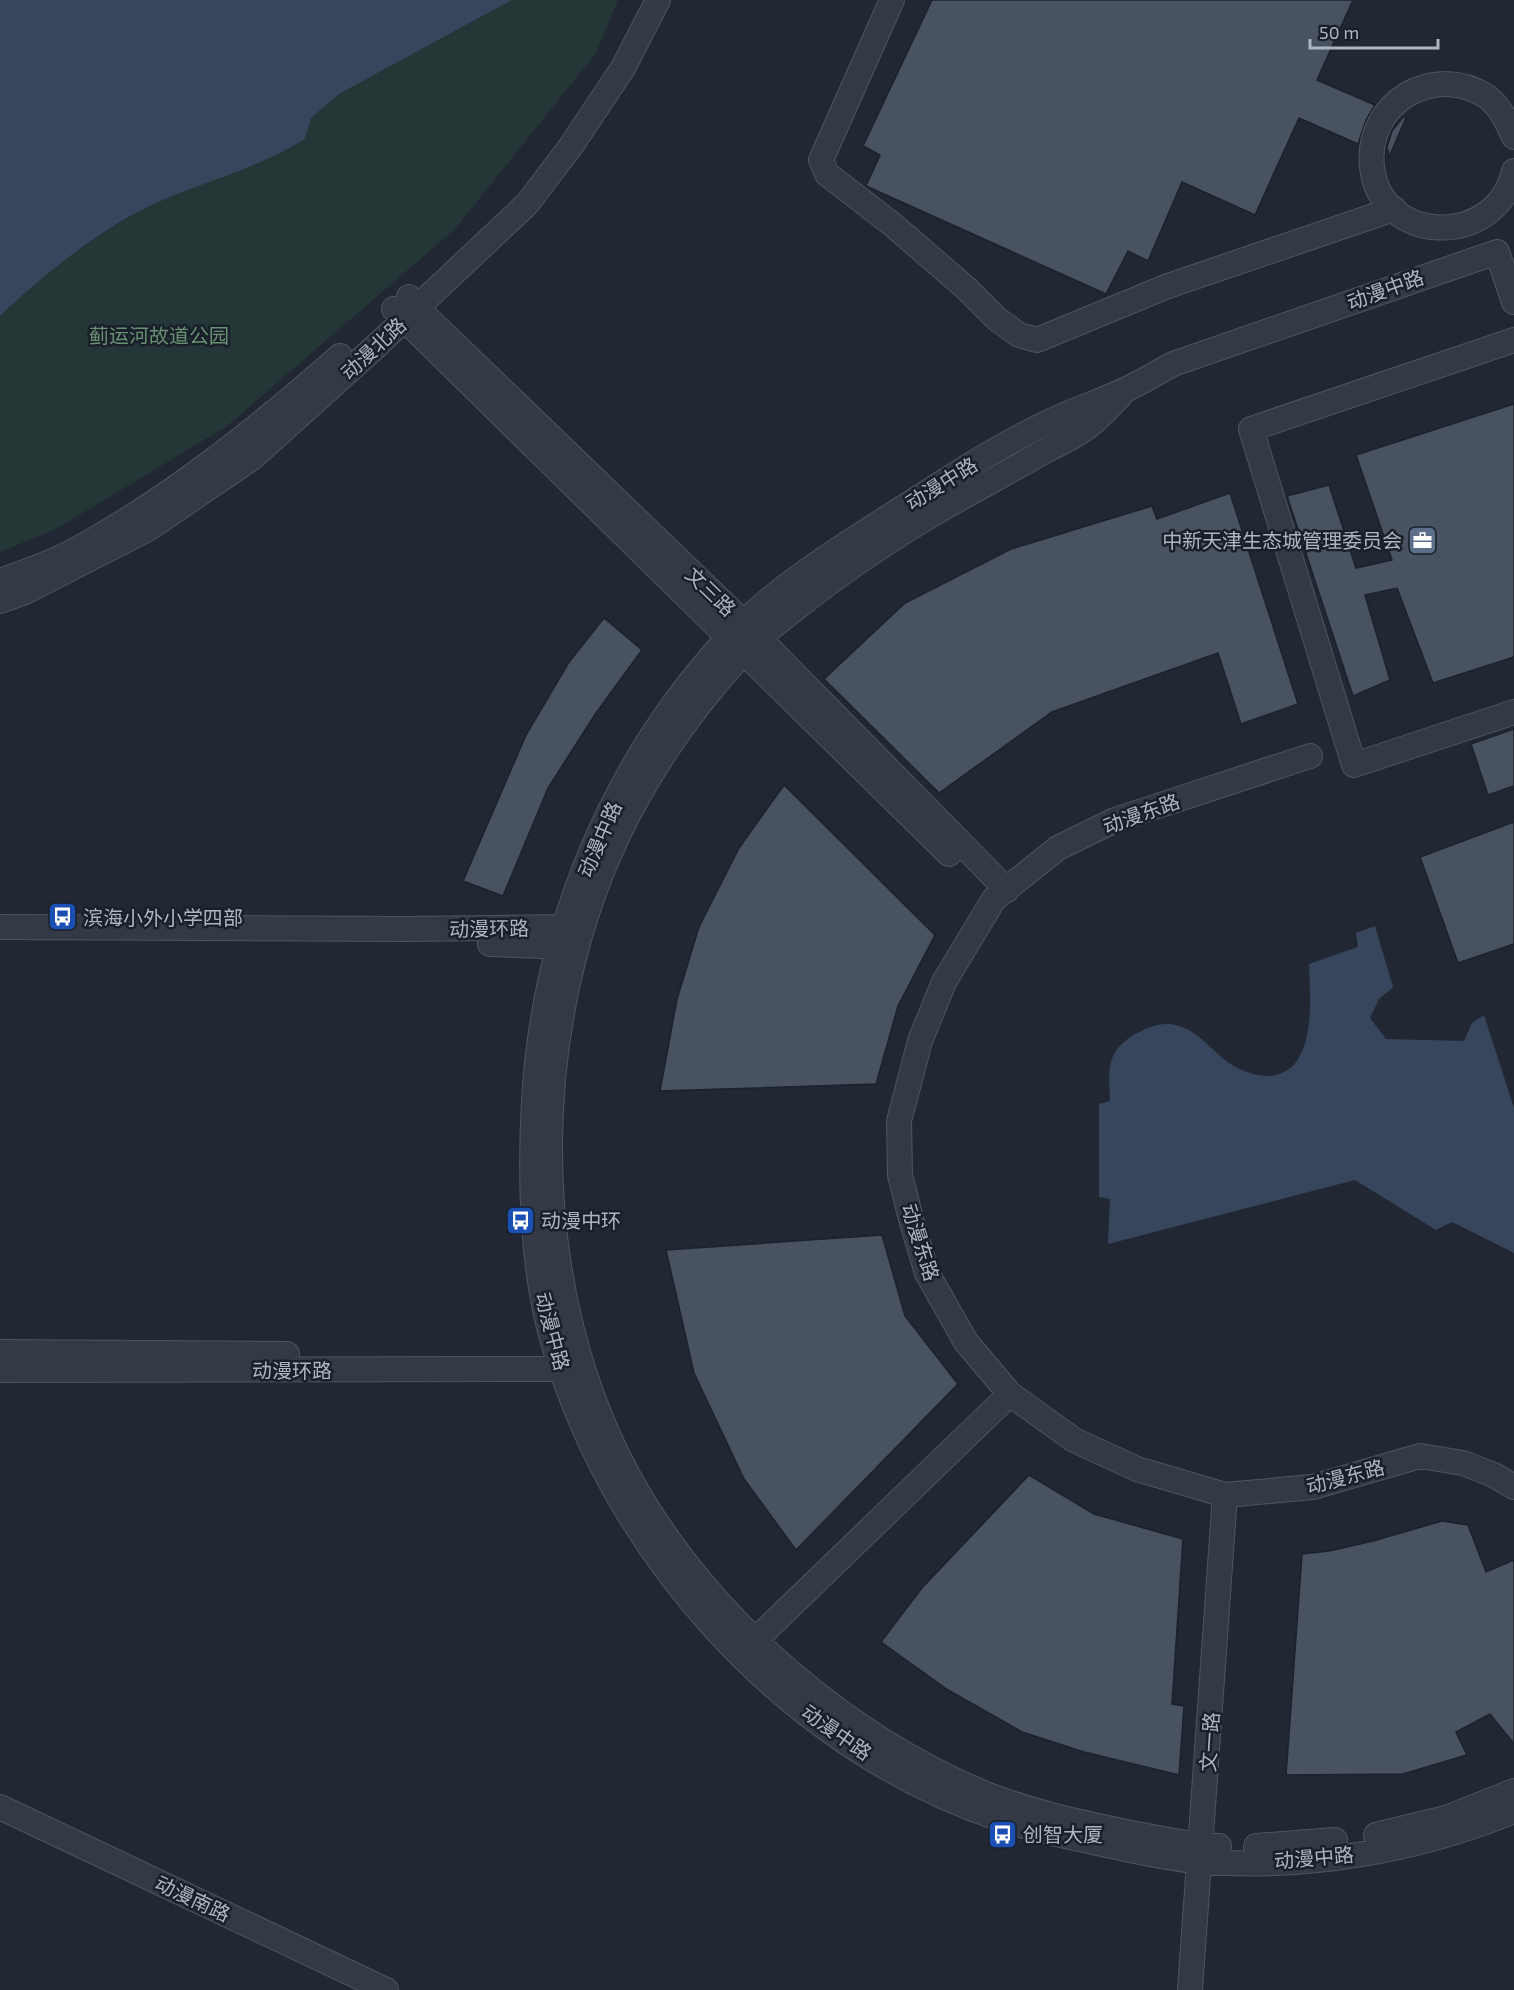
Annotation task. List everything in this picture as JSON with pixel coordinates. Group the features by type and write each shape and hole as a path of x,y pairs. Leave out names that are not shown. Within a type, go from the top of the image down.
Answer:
{"street":[{"name":"动漫北路","path":"0,601 25,592 148,530 252,458 406,308 516,194 560,136 612,58 641,0"},
{"name":"动漫北路","path":"0,581 70,553 156,502 256,429 406,308 533,196 571,146 623,68 658,0"},
{"path":"892,0 821,160 827,174 893,225 968,289 997,320 1019,335 1037,340 1059,333 1168,286 1394,209"},
{"path":"1513,132 1504,115 1487,97 1465,86 1441,83 1417,88 1396,101 1380,121 1372,144 1372,169 1380,191 1394,209 1413,222 1436,228 1467,224 1481,218 1499,203 1511,184 1514,171"},
{"path":"1467,224 1480,257 1497,252 1514,302"},
{"name":"动漫中路","path":"1480,257 1173,364 1125,390 1087,428 879,546 744,638 690,683 613,802 570,938 552,1093 550,1138 558,1259 570,1361 586,1433 611,1485 642,1538 689,1600 748,1647 809,1715 861,1752 917,1783 1001,1819 1047,1832 1151,1855 1201,1853 1384,1834 1446,1818 1514,1791"},
{"name":"文三路","path":"406,308 744,638 1001,895"},
{"path":"1514,340 1251,429 1354,765 1514,712"},
{"name":"动漫东路","path":"1310,756 1115,820 1058,848 1001,895 944,982 920,1041 899,1121 900,1175 927,1273 966,1342 1010,1394 1074,1440 1137,1469 1226,1495 1313,1487 1420,1456 1463,1463 1494,1475 1514,1487"},
{"name":"动漫环路","path":"0,927 405,929 570,938"},
{"name":"动漫环路","path":"0,942 570,938"},
{"name":"动漫环路","path":"0,1352 570,1361"},
{"name":"动漫环路","path":"0,1370 570,1361"},
{"path":"748,1647 1010,1394"},
{"name":"文一路","path":"1190,1990 1226,1495"},
{"name":"动漫南路","path":"0,1807 386,1990"},
{"name":"动漫中路","path":"1201,1853 1297,1861 1385,1850 1446,1837 1514,1811"}],"green space":[{"name":"蓟运河故道公园","path":"512,0 618,0 596,53 454,230 227,426 56,529 0,552 0,316 62,262 113,226 151,205 284,151 305,139 311,118 339,94"}],"water":[{"path":"0,0 512,0 339,94 311,118 305,139 284,151 151,205 113,226 62,262 0,316"},
{"path":"1375,926 1393,987 1379,999 1370,1018 1386,1039 1464,1041 1472,1023 1484,1015 1514,1108 1514,1253 1452,1222 1436,1230 1355,1180 1108,1244 1110,1199 1099,1197 1099,1104 1110,1101 1110,1064 1117,1049 1123,1042 1143,1030 1161,1024 1173,1024 1187,1029 1242,1070 1269,1076 1285,1072 1296,1062 1308,1032 1309,964 1358,947 1356,933"}],"building":[{"path":"932,0 1353,0 1317,80 1375,105 1366,120 1358,144 1299,118 1255,215 1182,182 1148,261 1128,251 1106,294 866,186 880,155 863,146"},
{"path":"1403,117 1406,118 1389,157 1387,147 1392,131"},
{"path":"1514,404 1514,657 1433,683 1397,588 1365,595 1390,680 1353,696 1287,496 1329,485 1356,568 1392,560 1356,455"},
{"path":"1230,493 1298,704 1241,724 1218,653 1052,712 939,793 824,679 905,603 1011,549 1152,506 1157,519"},
{"path":"604,618 642,650 596,713 548,788 503,896 463,881 526,735 569,662"},
{"path":"1514,729 1514,786 1488,795 1471,744"},
{"path":"784,785 935,935 898,1006 876,1084 660,1091 677,999 699,927 739,848"},
{"path":"1514,822 1514,944 1458,963 1420,857"},
{"path":"882,1235 905,1316 958,1384 796,1550 744,1479 694,1373 666,1250"},
{"path":"1029,1475 1094,1514 1183,1539 1172,1704 1184,1706 1179,1775 1084,1752 1022,1732 948,1690 881,1642 921,1589"},
{"path":"1442,1521 1468,1525 1486,1572 1514,1560 1514,1744 1490,1714 1456,1732 1467,1755 1403,1774 1286,1775 1302,1554 1329,1551 1373,1541"}],"place":[{"name":"中新天津生态城管理委员会","path":"1423,540"},
{"name":"滨海小外小学四部","path":"62,917"},
{"name":"动漫中环","path":"520,1220"},
{"name":"创智大厦","path":"1002,1834"}]}
